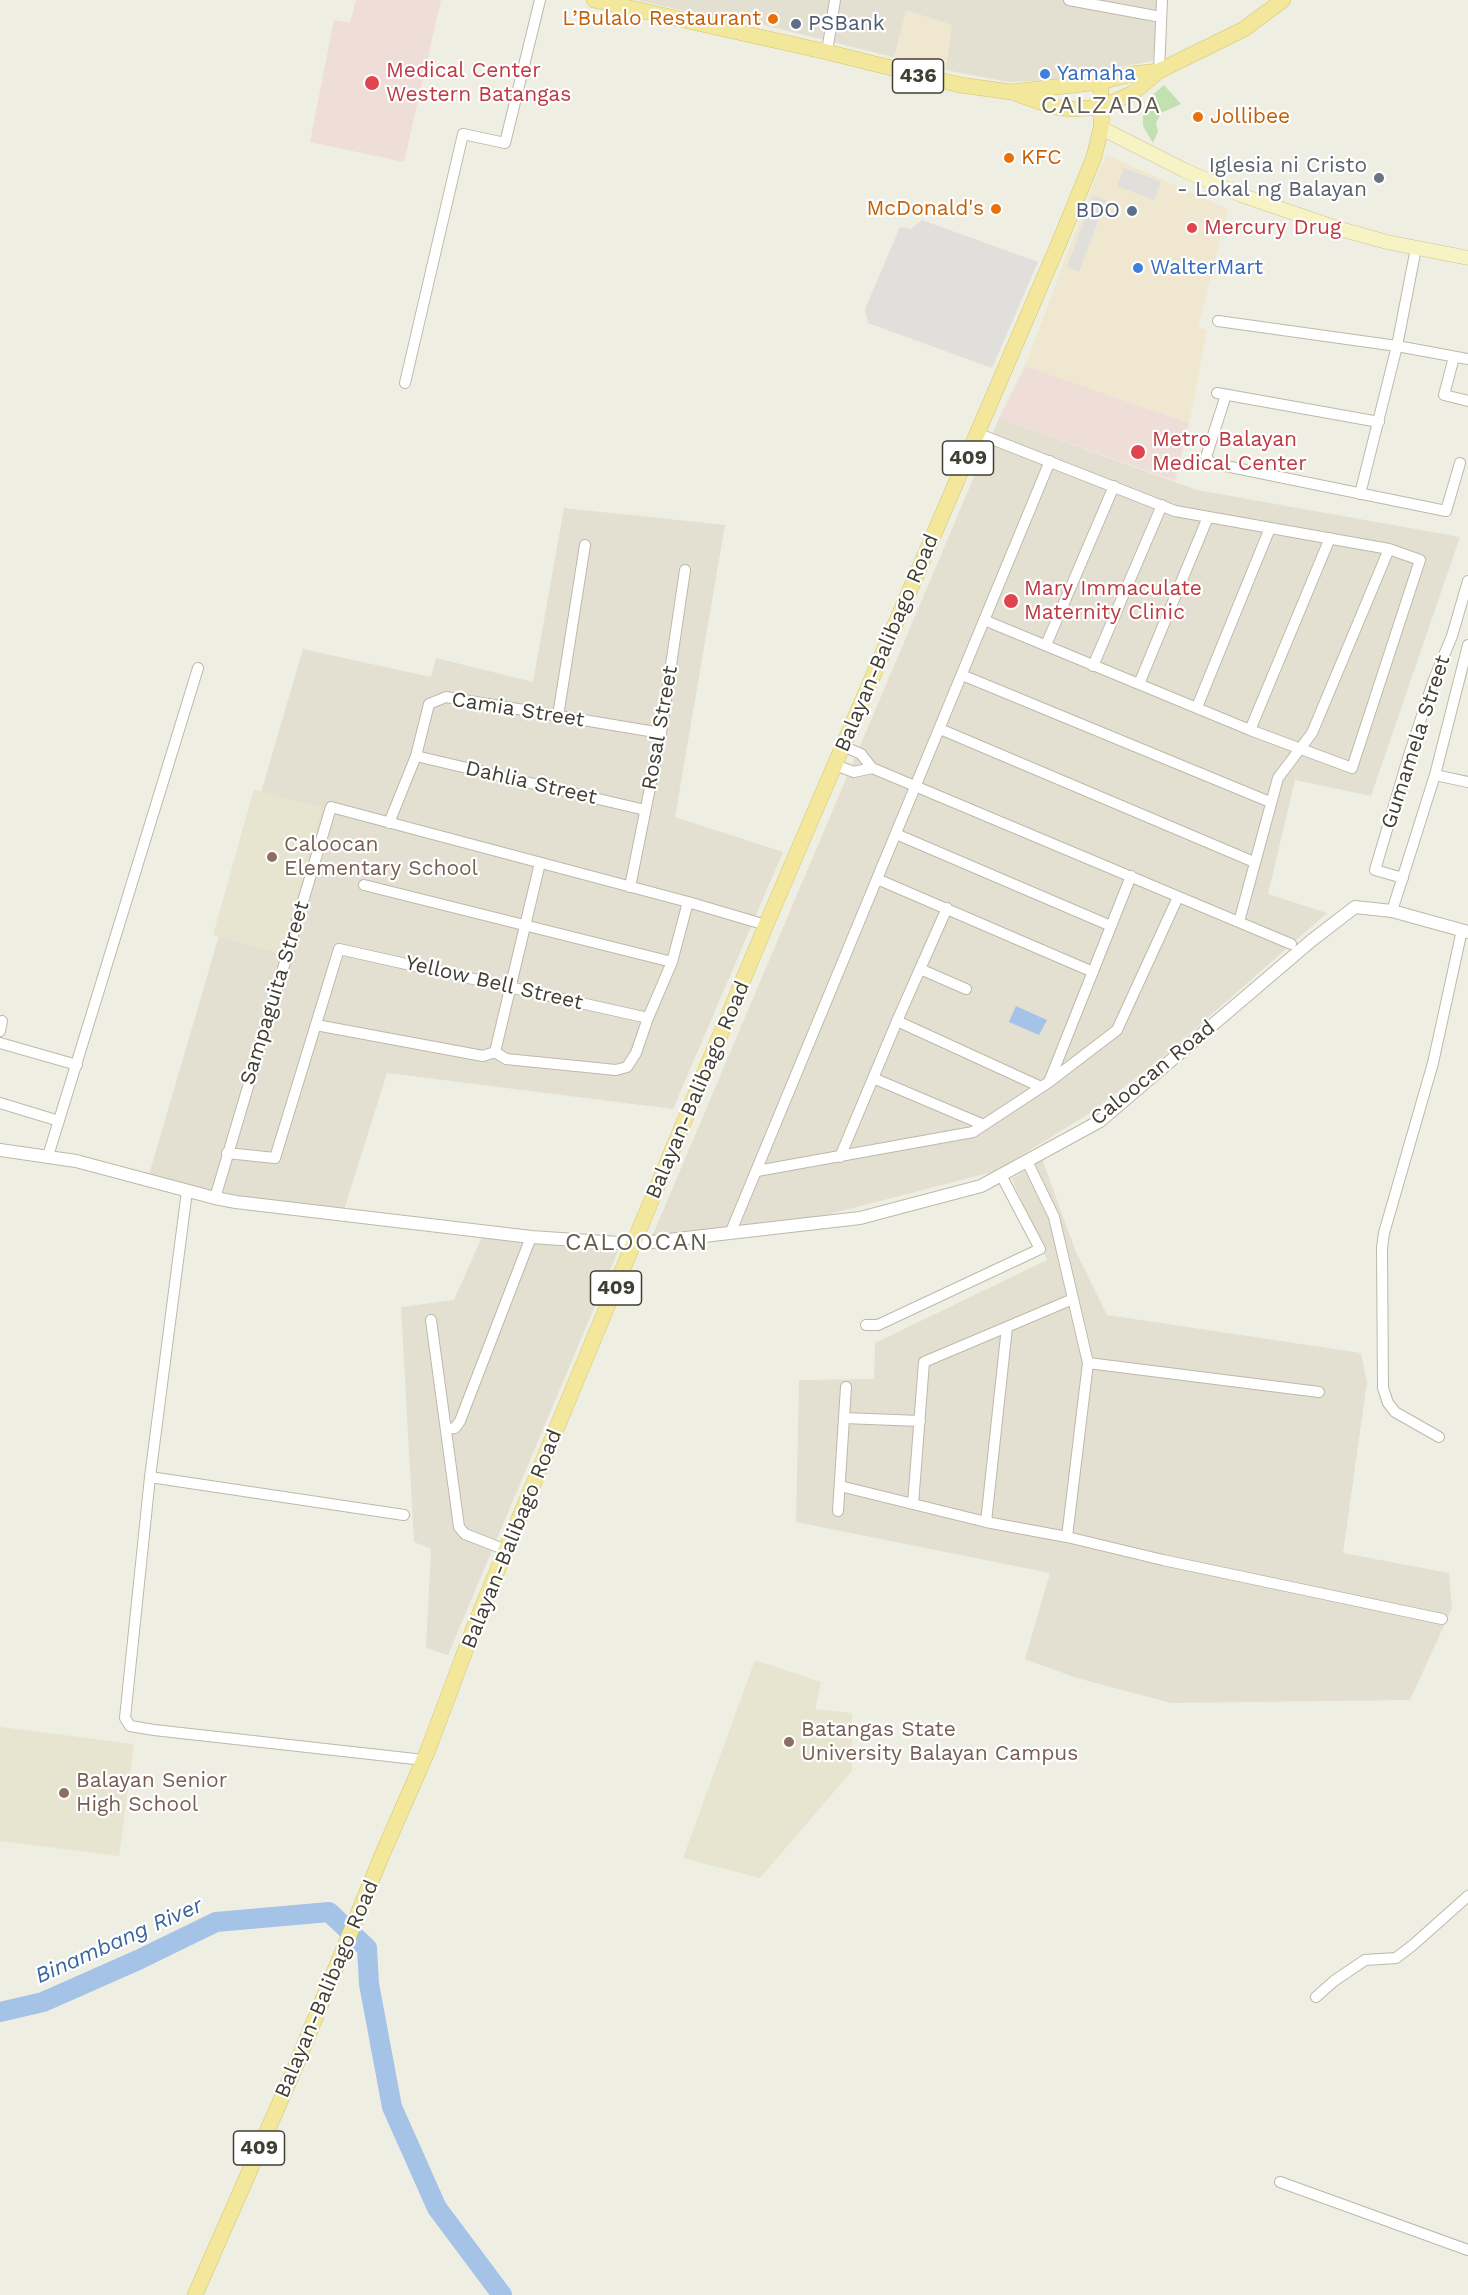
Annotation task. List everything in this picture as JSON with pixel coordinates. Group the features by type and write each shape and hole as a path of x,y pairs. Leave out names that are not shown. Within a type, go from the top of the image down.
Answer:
{"main road":[{"name":"436","path":"594,0 827,52 950,83 1011,92 1054,107 1072,109 1102,107 1132,93 1159,71 1244,28 1283,0"},
{"name":"436","path":"1011,92 1100,82 1132,74 1159,71"},
{"name":"Balayan-Balibago Road","path":"195,2295 294,2070 424,1760 476,1622 766,925 978,434 1094,157 1101,128 1100,82"},
{"path":"1101,128 1184,170 1241,195 1340,229 1468,258"}],"street":[{"path":"405,384 463,134 505,142 540,0"},
{"path":"827,52 835,0"},
{"path":"1068,0 1103,3 1161,17"},
{"path":"1159,71 1162,0"},
{"path":"1360,494 1397,346 1416,248"},
{"path":"1218,321 1397,346 1468,359"},
{"path":"1454,357 1444,395 1468,401"},
{"path":"1379,422 1221,394 1206,457 1210,463 1446,512 1460,463"},
{"path":"978,434 1175,511 1389,549 1420,560 1352,768 1250,730 984,620"},
{"path":"732,1229 1050,461"},
{"path":"1046,645 1114,486"},
{"path":"1093,666 1162,505"},
{"path":"1139,684 1208,517"},
{"path":"1197,707 1270,528"},
{"path":"1250,730 1330,538"},
{"path":"558,716 585,545"},
{"path":"1239,922 1278,778 1312,733 1389,549"},
{"name":"Rosal Street","path":"630,886 661,733 685,570"},
{"name":"Gumamela Street","path":"1402,878 1375,870 1432,682 1466,599 1468,580"},
{"path":"1452,636 1468,640"},
{"path":"1392,911 1435,775 1468,645"},
{"path":"48,1156 198,668"},
{"path":"962,675 1270,802"},
{"name":"Camia Street","path":"389,823 416,756 429,704 446,697 661,733"},
{"path":"940,729 1254,862"},
{"path":"843,746 861,754 872,768 1291,944"},
{"name":"Dahlia Street","path":"416,756 645,810"},
{"path":"835,765 854,772 872,768"},
{"path":"1435,775 1468,782"},
{"name":"Sampaguita Street","path":"215,1198 331,807 630,886 766,925"},
{"path":"896,834 1111,926"},
{"path":"495,1052 540,863"},
{"path":"1045,1085 1131,876"},
{"path":"877,879 1093,972"},
{"path":"364,885 672,962"},
{"path":"757,1171 973,1132 984,1125 1045,1085 1117,1030 1178,897"},
{"path":"495,1052 506,1059 616,1070 627,1067 636,1053 672,962 688,902"},
{"name":"Caloocan Road","path":"0,1150 76,1161 215,1198 531,1237 634,1244 860,1218 981,1186 1100,1120 1311,941 1355,907 1392,911 1465,931"},
{"path":"840,1157 947,908"},
{"path":"1439,1437 1395,1412 1388,1403 1383,1388 1382,1248 1384,1233 1433,1063 1465,931"},
{"name":"Yellow Bell Street","path":"316,1025 339,949 648,1018"},
{"path":"920,969 966,989"},
{"path":"897,1021 1045,1085"},
{"path":"227,1153 275,1158 316,1025 483,1056 495,1052"},
{"path":"0,1042 77,1065"},
{"path":"873,1078 984,1125"},
{"path":"0,1103 59,1121"},
{"path":"1027,1161 1054,1217 1088,1363 1066,1537"},
{"path":"866,1325 878,1325 1040,1250 1001,1175"},
{"path":"187,1191 150,1477 125,1718 130,1726 154,1730 424,1760"},
{"path":"446,1429 455,1428 460,1421 531,1237"},
{"path":"913,1504 924,1362 1073,1299"},
{"path":"431,1320 459,1527 465,1534 506,1550"},
{"path":"986,1522 1007,1327"},
{"path":"1088,1363 1319,1392"},
{"path":"838,1511 846,1386"},
{"path":"844,1418 920,1421"},
{"path":"150,1477 404,1515"},
{"path":"840,1486 986,1522 1066,1537 1163,1560 1442,1619"},
{"path":"1316,1997 1334,1981 1365,1960 1396,1958 1413,1946 1468,1896"},
{"path":"1280,2182 1468,2250"}],"shaded area":[{"name":"Medical Center Western Batangas","path":"356,0 441,0 404,162 310,142 334,20 350,23"},
{"path":"636,0 1156,0 1153,61 1048,80 1008,82 946,70 743,20 724,20"},
{"path":"906,10 952,25 946,70 894,57"},
{"name":"WalterMart","path":"1107,155 1228,209 1198,327 1207,330 1189,423 1025,366 1096,177"},
{"path":"1124,168 1161,182 1154,200 1117,186"},
{"path":"1093,196 1106,200 1079,272 1067,267"},
{"path":"922,220 1038,262 992,368 868,323 865,309 900,227 911,229"},
{"name":"Metro Balayan Medical Center","path":"1025,366 1189,423 1175,481 999,418"},
{"path":"999,418 1197,490 1460,537 1371,796 1295,780 1268,894 1327,913 1163,1057 1090,1113 996,1171 822,1216 651,1239"},
{"path":"564,508 725,525 675,817 783,852 673,1109 387,1073 343,1213 210,1193 148,1178 303,649 431,677 436,658 533,682"},
{"name":"Caloocan Elementary School","path":"254,789 322,808 281,954 213,935"},
{"path":"1042,1159 1076,1252 1107,1315 1361,1353 1367,1382 1343,1553 1449,1573 1452,1608 1410,1700 1171,1703 1077,1678 1025,1659 1050,1573 796,1522 799,1380 874,1379 875,1343 1047,1260 1012,1179"},
{"path":"482,1237 618,1251 448,1655 426,1648 431,1549 414,1542 401,1307 454,1300"},
{"name":"Batangas State University Balayan Campus","path":"755,1660 821,1682 815,1709 852,1713 852,1771 760,1878 683,1858"},
{"name":"Balayan Senior High School","path":"0,1727 134,1744 119,1856 0,1841"}],"green space":[{"path":"1164,85 1181,104 1161,113 1156,123 1158,131 1153,143 1143,126 1143,112 1151,96"}],"water":[{"path":"1016,1006 1047,1020 1039,1035 1009,1022"}],"waterway":[{"name":"Binambang River","path":"0,2012 43,2002 216,1922 329,1912 367,1948 369,1984 392,2107 437,2208 502,2295"}],"place":[{"name":"L’Bulalo Restaurant","path":"773,19"},
{"name":"PSBank","path":"796,24"},
{"name":"Yamaha","path":"1045,74"},
{"name":"Medical Center Western Batangas","path":"372,83"},
{"name":"Jollibee","path":"1198,117"},
{"name":"KFC","path":"1009,158"},
{"name":"Iglesia ni Cristo - Lokal ng Balayan","path":"1379,178"},
{"name":"McDonald's","path":"996,209"},
{"name":"BDO","path":"1132,211"},
{"name":"Mercury Drug","path":"1192,228"},
{"name":"WalterMart","path":"1138,268"},
{"name":"Metro Balayan Medical Center","path":"1138,452"},
{"name":"Mary Immaculate Maternity Clinic","path":"1011,601"},
{"name":"Caloocan Elementary School","path":"272,857"},
{"name":"Batangas State University Balayan Campus","path":"789,1742"},
{"name":"Balayan Senior High School","path":"64,1793"}],"district":[{"name":"CALZADA","path":"1101,106"},
{"name":"CALOOCAN","path":"637,1243"}]}
